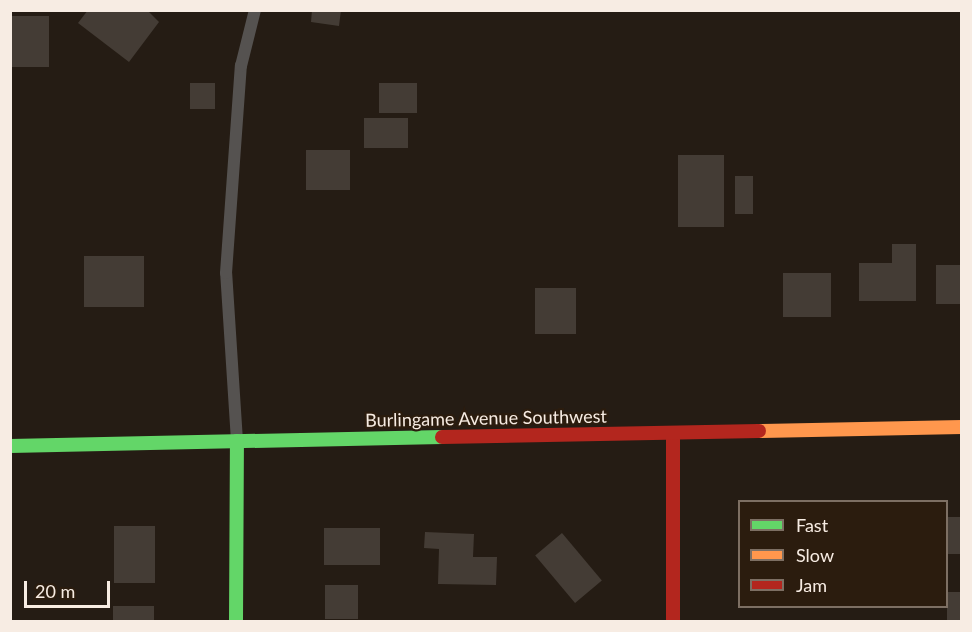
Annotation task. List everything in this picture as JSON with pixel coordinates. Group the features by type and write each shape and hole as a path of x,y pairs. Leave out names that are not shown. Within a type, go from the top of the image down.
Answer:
{"street":[{"name":"Burlingame Avenue Southwest","path":"10,447 962,427"},
{"path":"673,433 674,621"},
{"path":"236,621 237,441"}],"lane":[{"path":"237,441 226,273 240,66 255,10"}],"building":[{"path":"88,10 147,10 159,22 129,62 78,23"},
{"path":"312,10 341,10 339,26 311,22"},
{"path":"10,16 49,16 49,67 10,67"},
{"path":"190,83 215,83 215,109 190,109"},
{"path":"379,83 417,83 417,113 379,113"},
{"path":"364,118 408,118 408,148 364,148"},
{"path":"306,150 350,150 350,190 306,190"},
{"path":"678,155 724,155 724,227 678,227"},
{"path":"735,176 753,176 753,214 735,214"},
{"path":"892,244 916,244 916,301 859,301 859,263 892,263"},
{"path":"84,256 144,256 144,307 84,307"},
{"path":"936,265 962,265 962,304 936,304"},
{"path":"783,273 831,273 831,317 783,317"},
{"path":"535,288 576,288 576,334 535,334"},
{"path":"948,517 961,517 961,554 948,554"},
{"path":"114,526 155,526 155,583 114,583"},
{"path":"324,528 380,528 380,565 324,565"},
{"path":"425,532 474,534 473,557 497,557 496,585 438,584 439,549 424,548"},
{"path":"562,533 602,580 575,603 535,555"},
{"path":"325,585 358,585 358,619 325,619"},
{"path":"948,592 962,592 962,622 947,622"},
{"path":"113,606 154,606 154,622 113,622"}],"traffic: fast":[{"path":"10,446 442,437"},
{"path":"236,622 237,441"}],"traffic: slow":[{"path":"759,431 962,427"}],"traffic: jam":[{"path":"442,437 759,431"},
{"path":"673,433 673,622"}]}
